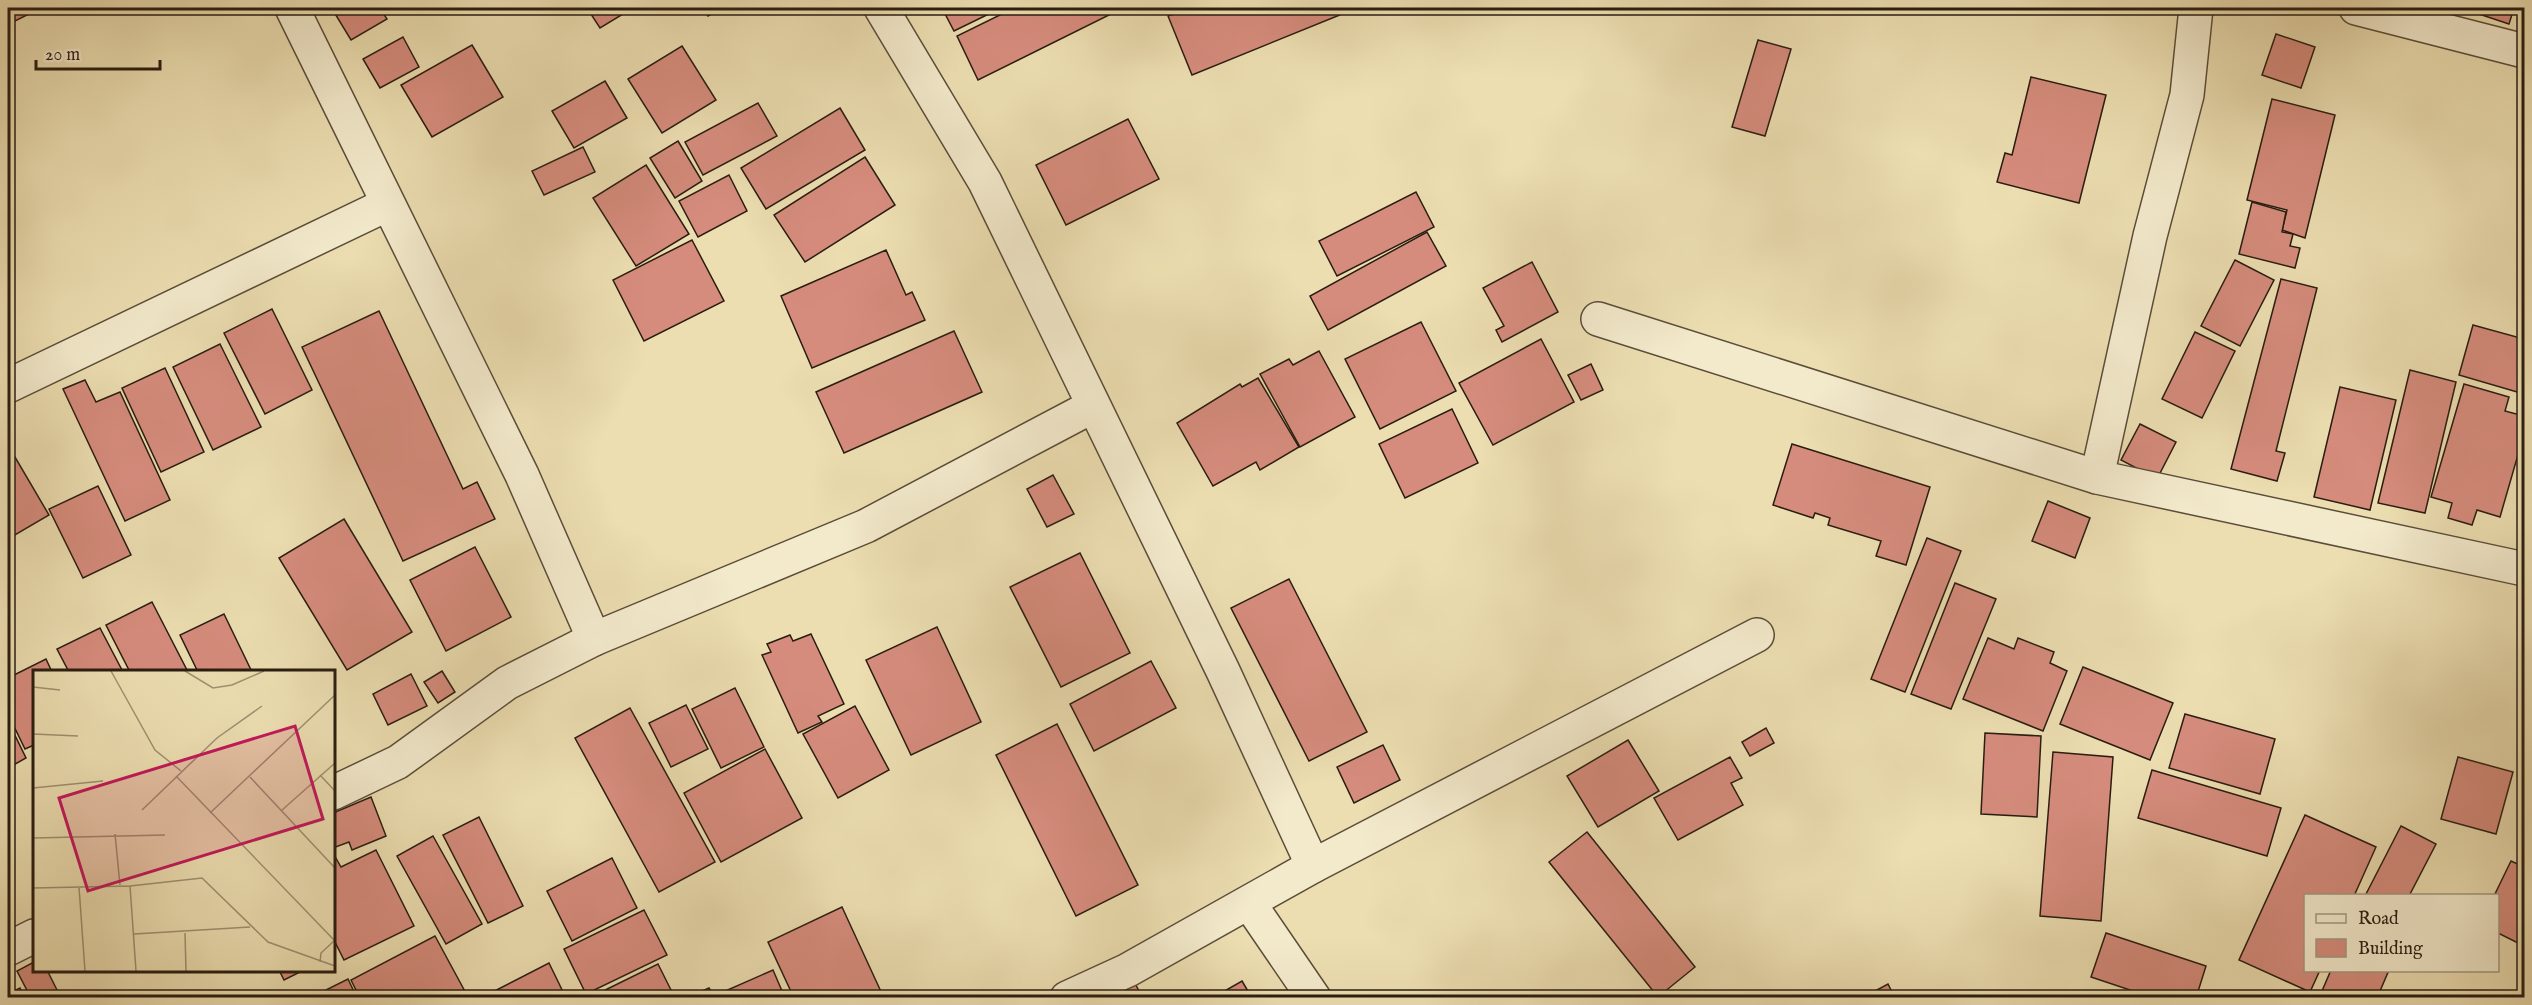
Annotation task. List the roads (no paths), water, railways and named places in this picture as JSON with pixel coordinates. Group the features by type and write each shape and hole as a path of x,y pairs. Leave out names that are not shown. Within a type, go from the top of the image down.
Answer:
{"street":[{"path":"292,8 522,476 594,639"},
{"path":"880,8 985,182 1223,671 1313,866"},
{"path":"2097,477 2150,236 2187,95 2196,8"},
{"path":"2356,8 2524,51"},
{"path":"8,386 388,204"},
{"path":"1598,319 2097,477 2524,569"},
{"path":"334,793 398,762 507,683 594,639 866,526 1093,406"},
{"path":"1067,998 1128,970 1313,866 1757,635"},
{"path":"1249,903 1314,998"},
{"path":"8,949 33,936"}]}
